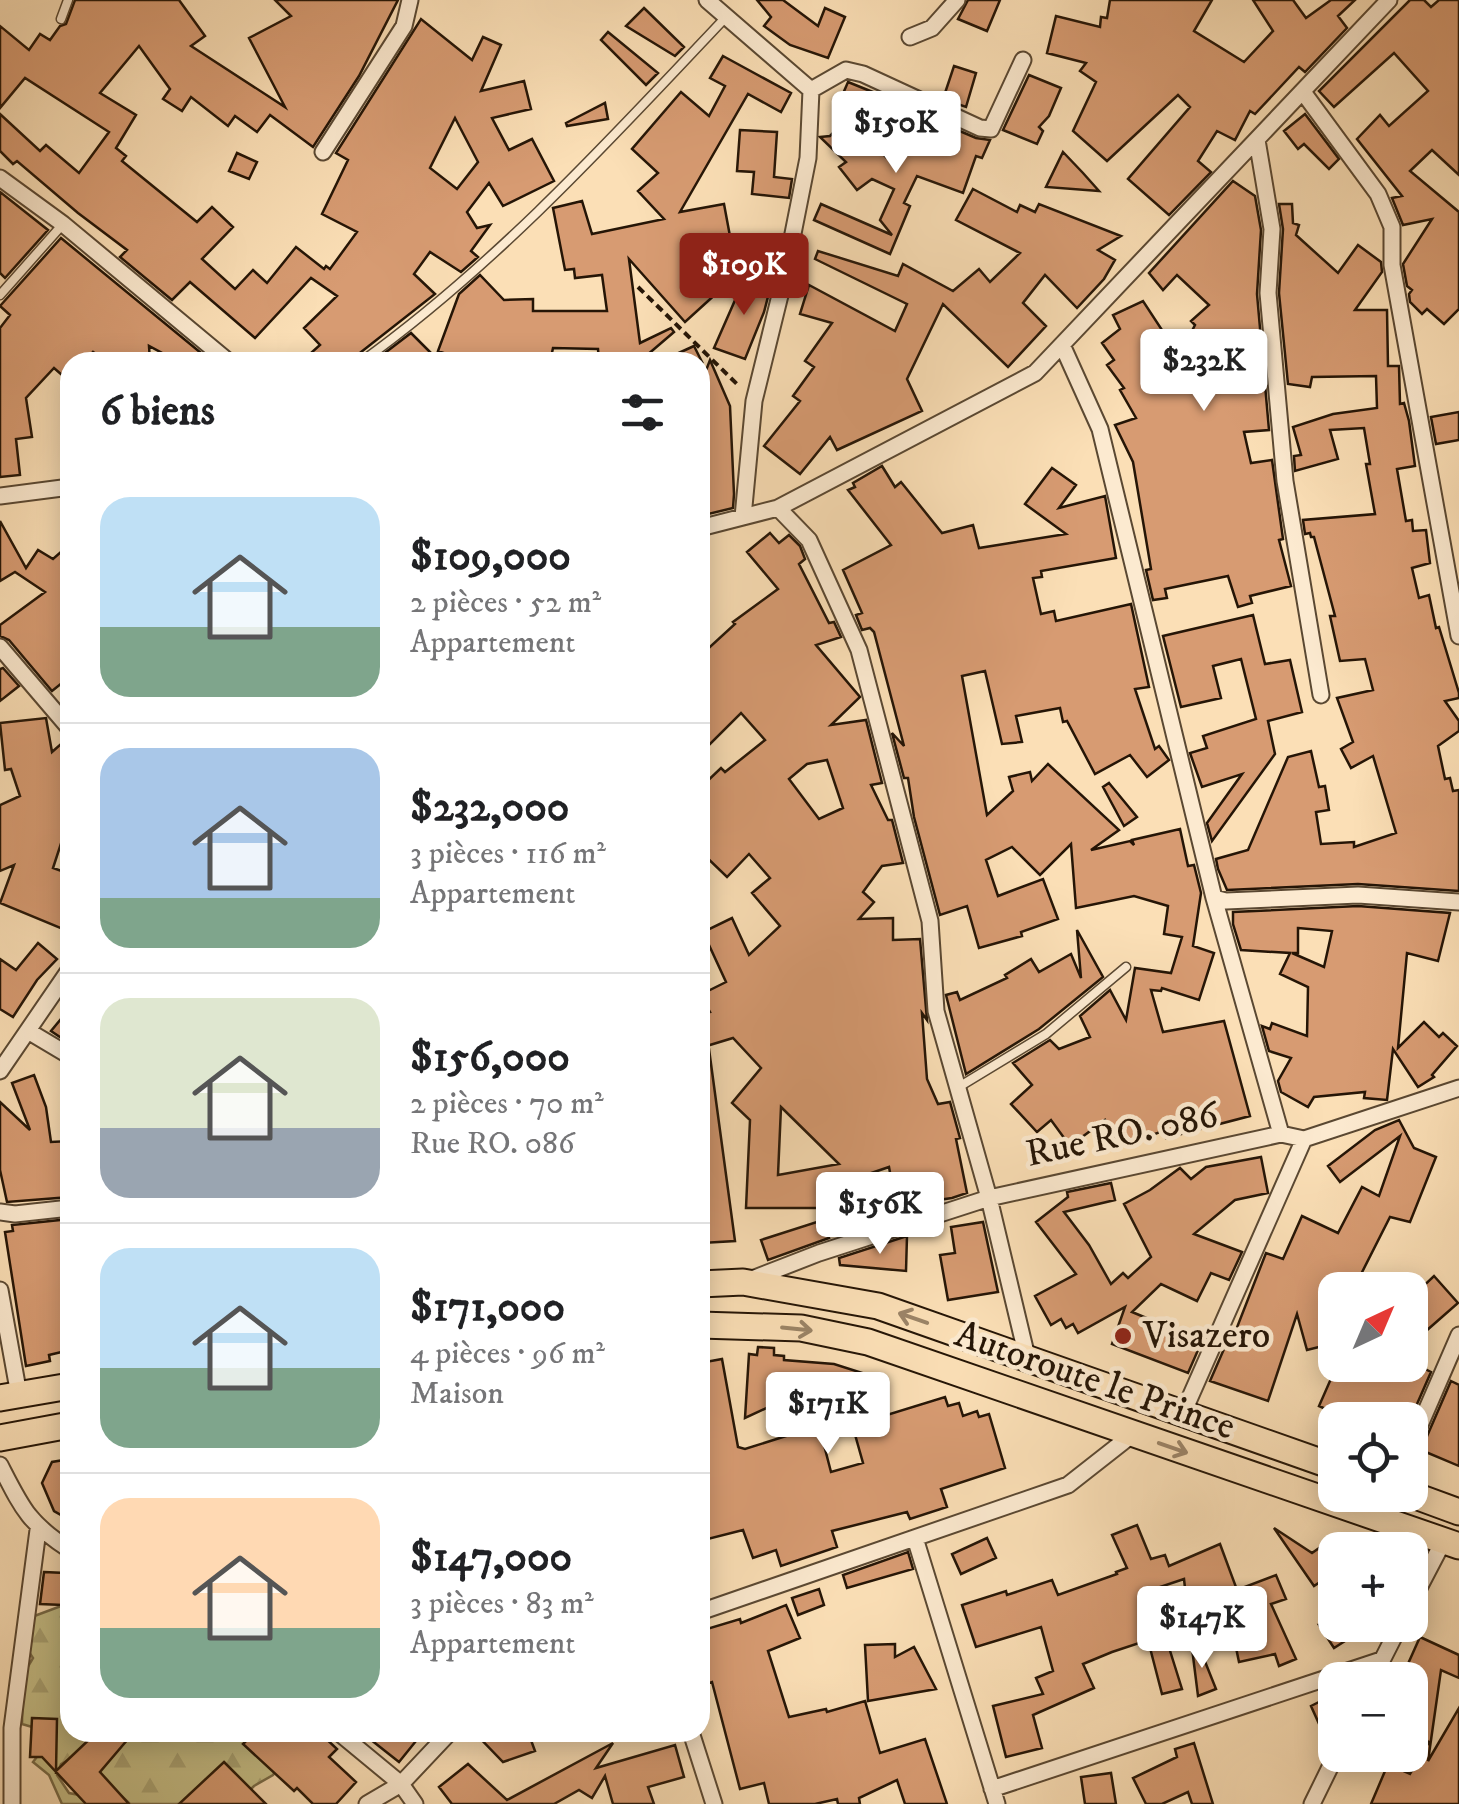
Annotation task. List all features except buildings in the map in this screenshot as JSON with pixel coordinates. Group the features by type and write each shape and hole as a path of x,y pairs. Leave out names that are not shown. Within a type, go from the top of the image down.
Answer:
{"main road":[{"name":"Autoroute le Prince","path":"710,1283 744,1282 806,1290 878,1306 1318,1461"},
{"name":"Autoroute le Prince","path":"710,1325 801,1328 868,1342 1452,1543"},
{"path":"9,1397 60,1388"},
{"path":"0,1438 60,1428"},
{"path":"1428,1501 1459,1512"}],"street":[{"path":"324,152 404,26 410,0"},
{"path":"707,0 812,90"},
{"path":"910,37 932,28 956,0"},
{"path":"710,525 778,508 1035,373 1389,0"},
{"path":"812,90 846,70 991,130 1023,60"},
{"path":"743,517 754,401 808,158 812,90"},
{"path":"1303,92 1378,194 1392,227 1392,265 1459,636"},
{"path":"1257,140 1272,229 1268,294 1284,481 1321,695"},
{"path":"0,178 63,224 217,352"},
{"path":"1063,346 1100,429 1214,898 1281,1134"},
{"path":"0,496 60,488"},
{"path":"778,508 809,540 859,650 930,921 936,1011 989,1198 1028,1357"},
{"path":"0,647 60,717"},
{"path":"1214,898 1226,901 1358,895 1459,902"},
{"path":"2,1066 60,984"},
{"path":"28,1031 60,1050"},
{"path":"1184,1411 1304,1139 1459,1088"},
{"name":"Rue RO. 086","path":"744,1282 989,1198 1281,1134 1304,1139"},
{"path":"0,1212 60,1209"},
{"path":"0,1290 9,1397"},
{"path":"1428,1406 1459,1335"},
{"path":"710,1609 1068,1484 1133,1434"},
{"path":"0,1465 24,1512 38,1530 60,1544"},
{"path":"12,1804 12,1728 38,1530"},
{"path":"916,1538 995,1796 1382,1660 1391,1642"},
{"path":"1428,1579 1452,1543"},
{"path":"350,1742 401,1784 414,1804"},
{"path":"366,1804 401,1784 441,1742"},
{"path":"694,1742 714,1804"},
{"path":"1312,1804 1328,1772"}],"lane":[{"path":"61,18 68,0"},
{"path":"375,352 422,318 564,188 726,17"},
{"path":"0,295 63,224"},
{"path":"957,1088 1046,1034 1126,967"}],"path":[{"path":"638,287 704,352"},
{"path":"710,358 754,401"}],"green space":[{"path":"60,1606 60,1742 297,1742 273,1775 254,1786 236,1804 130,1804 94,1770 83,1752 61,1764 57,1775 69,1793 90,1797 95,1804 62,1804 49,1775 33,1762 46,1731 22,1724 23,1675 33,1658 19,1637 21,1621"}],"place":[{"name":"Visazero","path":"1123,1336"}]}
